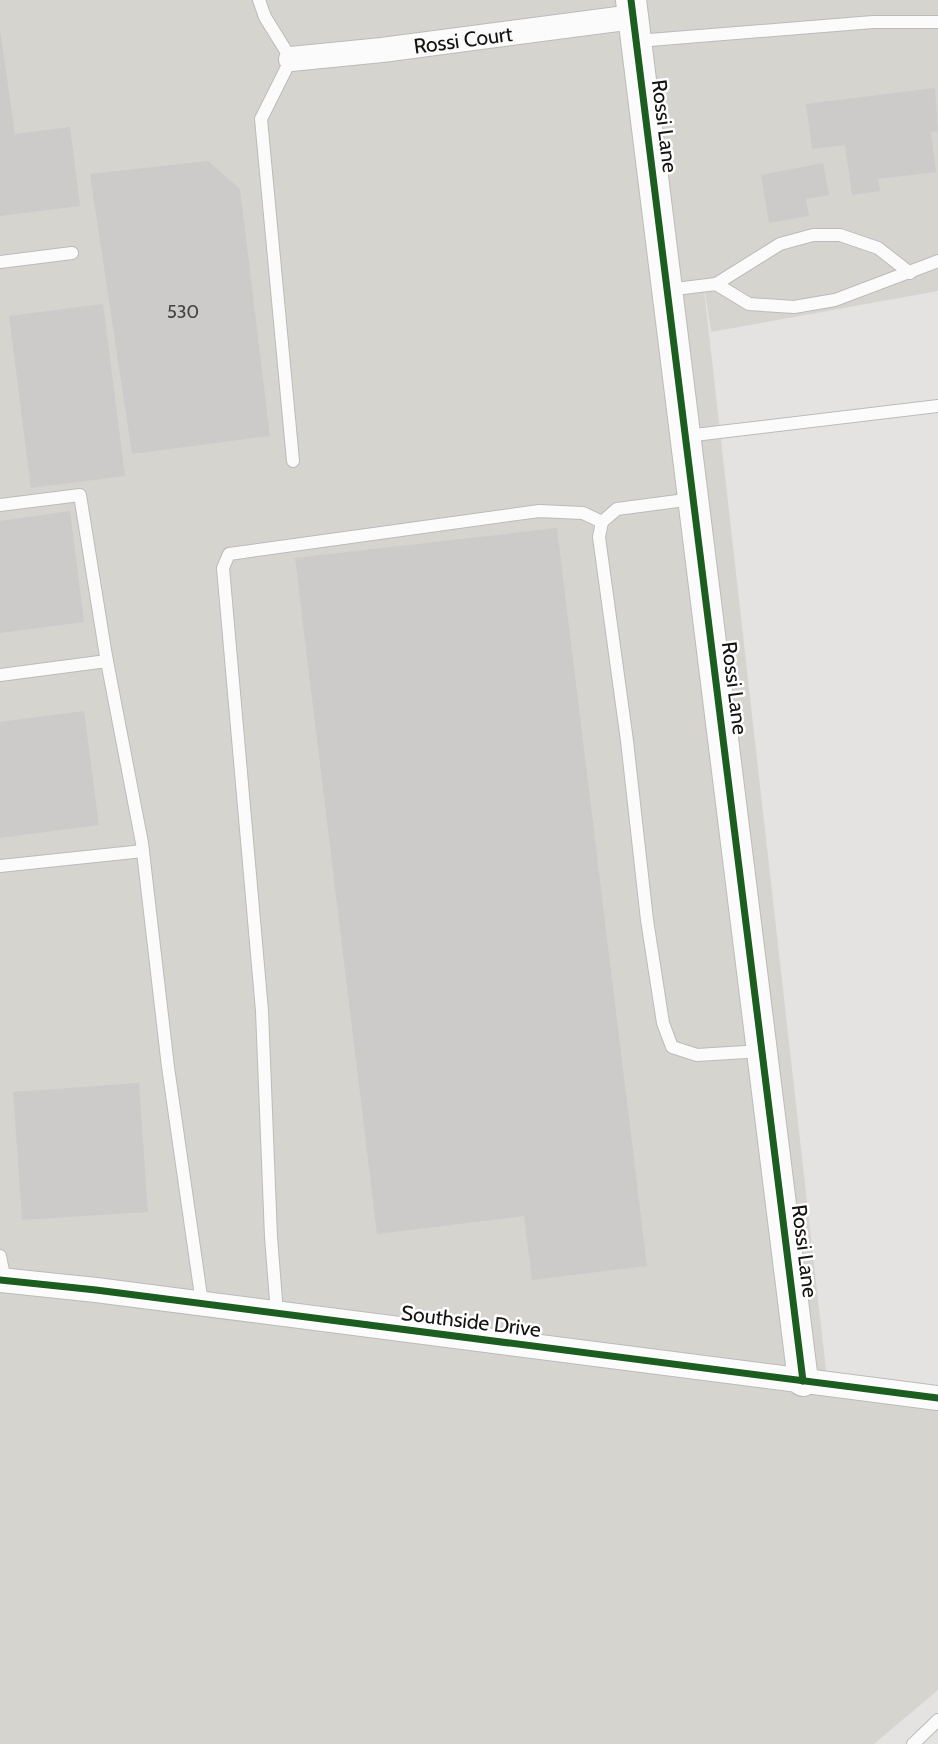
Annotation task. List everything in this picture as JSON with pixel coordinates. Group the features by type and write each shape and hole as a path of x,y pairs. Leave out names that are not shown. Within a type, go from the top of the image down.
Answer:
{"street":[{"name":"Rossi Court","path":"291,59 634,20"},
{"name":"Rossi Lane","path":"634,20 803,1381"},
{"name":"Southside Drive","path":"3,1280 938,1398"}],"lane":[{"path":"259,0 265,17 291,59 261,119 293,461"},
{"path":"634,20 938,22"},
{"path":"667,290 716,284 780,244 813,235 840,235 878,248 910,273"},
{"path":"0,262 72,253"},
{"path":"716,284 749,304 794,307 835,300 938,261"},
{"path":"686,436 938,406"},
{"path":"0,505 80,495 107,662 143,851 169,1067 202,1303"},
{"path":"693,499 617,509 602,522 599,537 627,741 647,920 663,1023 672,1047 697,1055 762,1051"},
{"path":"276,1313 262,1011 223,568 229,554 539,511 583,513 602,522"},
{"path":"0,674 107,662"},
{"path":"0,866 143,851"},
{"path":"0,1256 3,1280"},
{"path":"913,1744 938,1720"}],"shaded area":[{"path":"0,0 938,0 938,291 711,332 702,272 827,1379 938,1409 938,1690 874,1744 0,1744"}],"building":[{"path":"0,30 15,134 70,127 80,206 0,216"},
{"path":"935,88 938,131 931,132 936,172 878,179 880,191 852,195 845,145 812,149 806,104"},
{"path":"208,161 240,189 270,436 132,454 90,174"},
{"path":"823,163 829,195 806,199 809,216 769,223 761,175"},
{"path":"103,304 125,476 31,488 9,316"},
{"path":"70,511 84,622 0,633 0,521"},
{"path":"557,528 647,1266 532,1280 524,1216 377,1234 295,558"},
{"path":"84,711 99,825 0,838 0,722"},
{"path":"139,1083 148,1212 22,1220 13,1092"}],"cycle path":[{"path":"631,0 803,1381"},
{"path":"0,1280 938,1398"}]}
